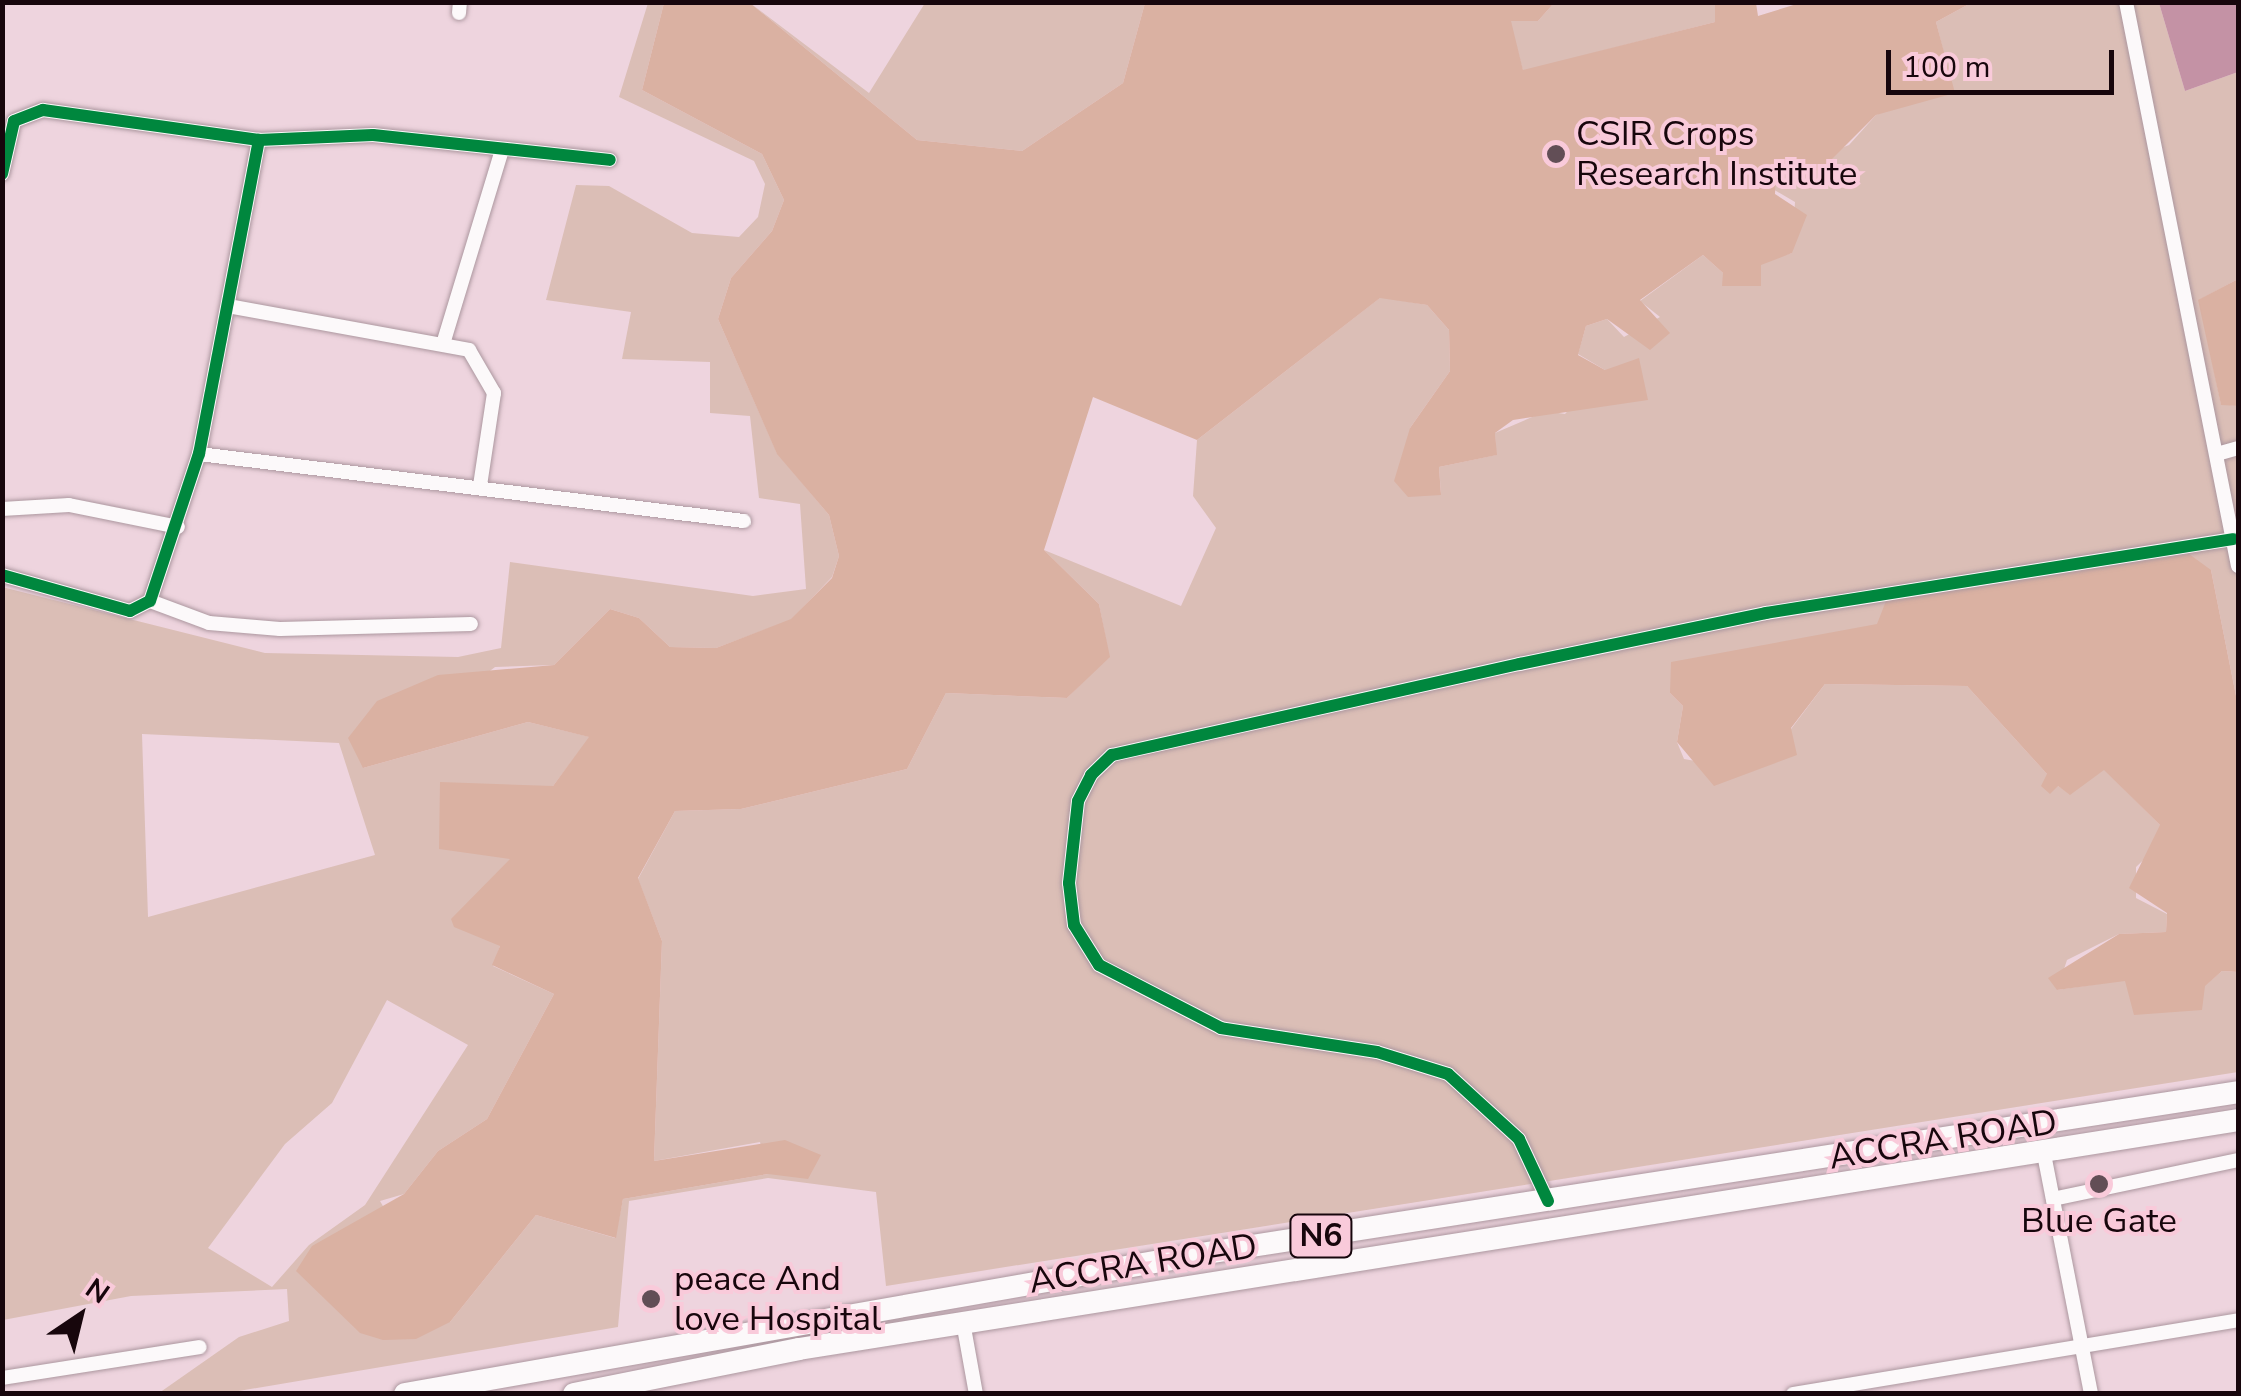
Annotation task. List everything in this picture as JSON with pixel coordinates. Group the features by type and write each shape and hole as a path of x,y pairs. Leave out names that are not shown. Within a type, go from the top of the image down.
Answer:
{"highway":[{"name":"ACCRA ROAD","path":"405,1394 1548,1201 2238,1092"},
{"name":"ACCRA ROAD","path":"582,1393 963,1322 2238,1120"}],"street":[{"path":"2126,2 2238,566"},
{"path":"2,174 6,130 23,113 43,110 259,140 358,134 610,160"},
{"path":"2,576 130,611 150,601 178,527 199,454 259,140"},
{"path":"443,344 502,150"},
{"path":"228,306 469,350 492,381 480,486"},
{"path":"2217,454 2238,448"},
{"path":"199,454 744,520"},
{"path":"2,509 69,505 178,527"},
{"path":"1548,1201 1519,1139 1448,1074 1377,1052 1221,1028 1099,965 1074,926 1069,883 1078,801 1091,775 1112,755 1766,613 2233,539"},
{"path":"150,601 209,623 299,631 470,624"},
{"path":"2043,1149 2091,1394"},
{"path":"2054,1198 2238,1160"},
{"path":"1793,1394 1880,1387 2082,1342 2238,1320"},
{"path":"963,1322 976,1394"},
{"path":"2,1378 200,1347"}],"shaded area":[{"path":"648,3 664,3 642,90 762,154 784,200 772,231 731,278 718,319 777,453 829,515 839,556 832,577 791,620 716,648 670,647 639,618 610,609 554,665 495,667 363,768 528,722 590,737 553,786 478,787 511,859 486,884 500,946 493,966 554,994 487,1119 438,1151 404,1194 380,1201 450,1322 536,1215 615,1238 623,1199 768,1174 760,1142 654,1161 662,941 638,879 675,811 741,809 907,769 946,693 1067,698 1109,656 1099,604 1044,550 1181,606 1216,528 1193,496 1197,440 1381,297 1427,305 1449,330 1450,371 1410,428 1441,494 1439,467 1496,455 1495,433 1546,411 1565,414 1605,370 1578,354 1586,326 1607,319 1624,337 1660,317 1640,301 1703,255 1723,273 1792,253 1795,202 1771,188 1776,174 1849,145 1876,115 1914,97 1954,93 1936,22 1971,3 2159,3 2185,91 2238,72 2238,279 2199,300 2221,404 2238,406 2238,706 2211,570 1784,643 1670,693 1683,706 1677,742 1684,759 1752,771 1781,760 1791,729 1825,684 1967,686 2058,786 2070,794 2104,769 2161,826 2157,847 2136,867 2136,898 2167,914 2166,932 2119,934 2067,960 2057,990 2125,980 2204,986 2222,971 2238,972 2238,1072 886,1286 876,1192 768,1178 629,1201 618,1327 227,1393 159,1393 239,1337 289,1321 287,1289 131,1296 3,1320 2,587 265,653 458,657 501,648 510,562 753,596 806,589 800,504 759,498 750,416 710,413 710,362 622,359 631,312 546,300 576,185 609,186 692,233 739,237 758,217 765,184 754,161 619,97","holes":["142,734 339,743 375,855 148,917","387,1000 468,1045 365,1205 309,1245 272,1287 208,1248 285,1144 332,1103"]},
{"path":"664,3 750,3 917,140 1022,151 1123,83 1145,3 1554,3 1538,21 1511,21 1523,70 1715,22 1715,3 1756,3 1758,16 1800,3 1971,3 1936,22 1955,93 1876,115 1820,171 1795,165 1776,174 1775,194 1807,215 1792,253 1761,265 1761,286 1722,286 1723,273 1703,255 1640,300 1670,333 1650,350 1607,319 1586,326 1578,355 1605,370 1639,358 1648,400 1513,420 1495,433 1497,455 1439,467 1441,495 1408,497 1394,481 1410,428 1450,371 1449,330 1427,305 1380,298 1197,440 1093,397 1044,550 1099,604 1110,657 1067,698 946,693 907,769 741,809 675,811 638,878 662,941 654,1161 785,1140 821,1155 808,1179 768,1174 623,1199 616,1238 536,1215 450,1322 416,1339 383,1340 360,1333 296,1271 312,1246 404,1194 438,1151 487,1119 554,994 492,965 500,946 454,927 451,919 510,859 439,849 440,782 553,786 589,737 528,722 363,768 348,738 377,701 438,675 554,665 610,609 639,618 670,647 716,648 791,619 832,578 839,556 829,515 777,454 718,319 731,278 772,231 784,200 762,154 642,90"},
{"path":"750,3 869,93 925,3 1145,3 1123,83 1022,151 917,140"},
{"path":"1554,3 1715,3 1715,22 1523,71 1510,21 1538,21"},
{"path":"2159,3 2238,3 2238,72 2185,91"},
{"path":"2238,279 2238,406 2221,405 2198,300"},
{"path":"2189,554 2211,570 2238,706 2238,972 2222,971 2205,986 2202,1010 2134,1015 2125,981 2057,990 2048,978 2119,934 2166,932 2167,913 2129,888 2160,825 2104,770 2070,795 2058,786 2050,794 2041,786 2047,774 1967,686 1825,684 1791,728 1797,755 1714,786 1677,742 1683,706 1670,693 1671,662 1877,624 1886,601"}],"cycle path":[{"path":"2,174 14,121 43,110 259,140 373,135 610,160"},
{"path":"2,575 130,611 150,601 199,454 259,140"},
{"path":"1548,1201 1519,1139 1448,1074 1377,1052 1221,1028 1099,965 1074,925 1069,883 1078,801 1091,775 1112,755 1766,613 2233,539"}],"place":[{"name":"CSIR Crops Research Institute","path":"1556,154"},
{"name":"Blue Gate","path":"2099,1184"},
{"name":"peace And love Hospital","path":"651,1299"}]}
